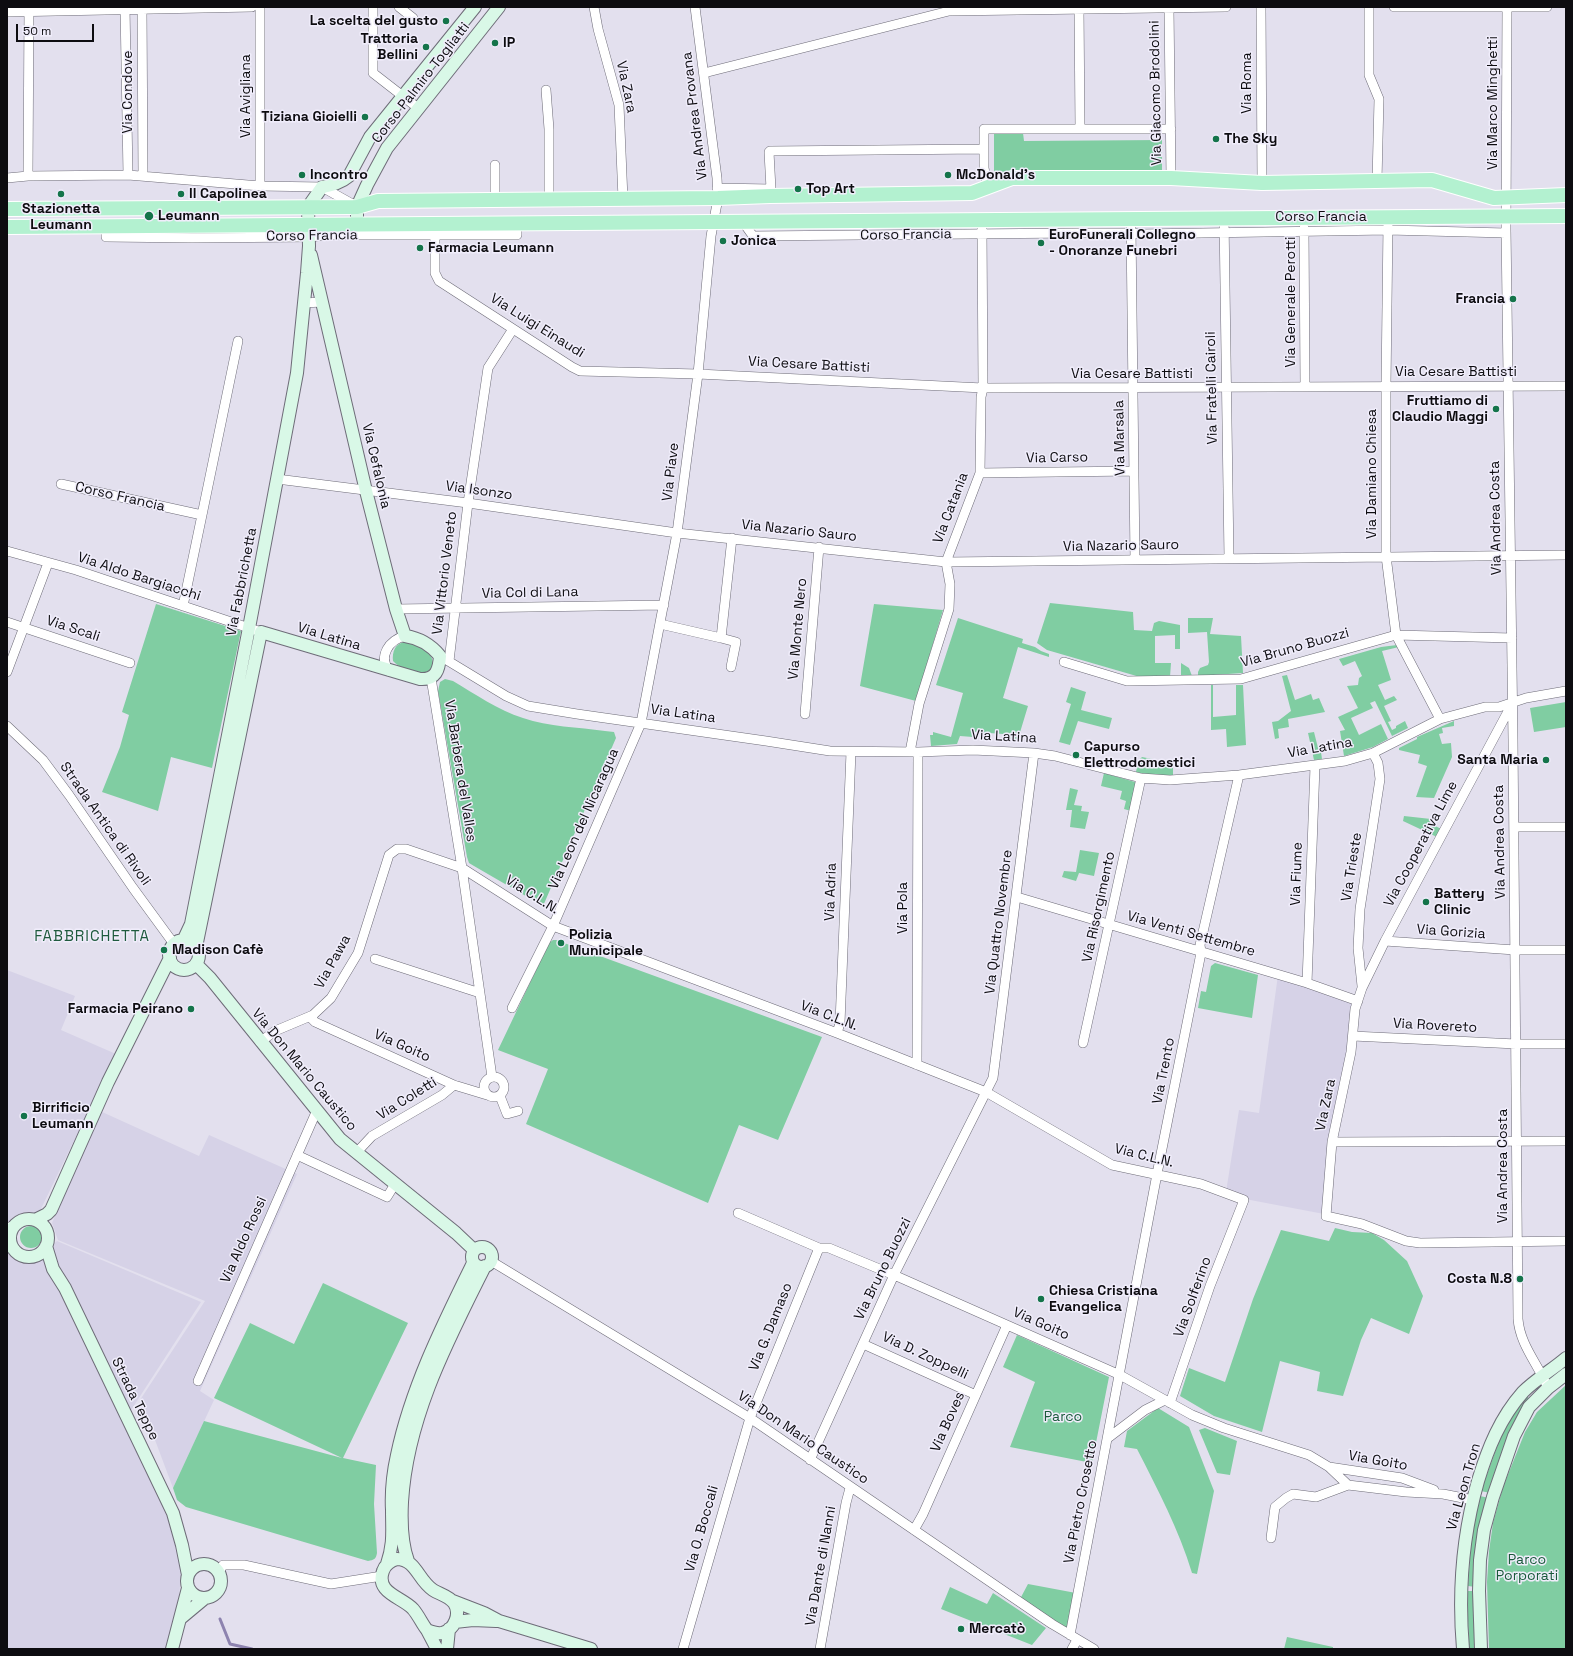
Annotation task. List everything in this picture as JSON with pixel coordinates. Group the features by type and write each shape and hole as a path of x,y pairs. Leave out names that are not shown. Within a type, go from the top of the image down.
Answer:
{"main road":[{"name":"Corso Francia","path":"7,208 357,207 378,201 623,199 717,193 972,193 1012,178 1170,178 1262,183 1432,180 1494,198 1566,195"},
{"name":"Corso Francia","path":"7,227 35,227 106,232 309,236 356,225 743,222 982,227 1132,226 1224,218 1304,218 1388,223 1506,216 1566,216"}],"street":[{"path":"7,12 29,9 252,7"},
{"name":"Via Avigliana","path":"260,7 260,186"},
{"path":"373,7 373,73 418,108"},
{"path":"399,7 413,18"},
{"name":"Corso Palmiro Togliatti","path":"322,186 334,184 349,176 370,138 475,7"},
{"name":"Corso Palmiro Togliatti","path":"356,225 357,207 387,148 499,7"},
{"name":"Via Zara","path":"594,7 598,29 619,105 623,199"},
{"name":"Via Andrea Provana","path":"695,7 704,72 717,193 713,223"},
{"path":"704,72 948,11 1226,7"},
{"name":"Via Roma","path":"1261,7 1262,183"},
{"path":"1394,7 1547,7"},
{"name":"Via Condove","path":"125,8 128,175"},
{"name":"Via Condove","path":"142,8 143,176"},
{"path":"1079,8 1080,129"},
{"name":"Via Giacomo Brodolini","path":"1169,8 1170,178"},
{"name":"Via Marco Minghetti","path":"1506,216 1507,8"},
{"path":"28,176 29,9"},
{"path":"1369,10 1369,75 1379,99 1377,181"},
{"path":"546,90 549,129 549,199"},
{"path":"988,188 984,168 984,129 1170,129"},
{"path":"771,192 770,151 984,149"},
{"path":"495,165 495,199"},
{"path":"7,178 28,176 128,175 260,186 322,186"},
{"path":"309,236 308,207 322,186"},
{"name":"Corso Francia","path":"322,186 357,207"},
{"path":"35,209 35,227"},
{"name":"Via Andrea Costa","path":"1506,216 1518,1142 1518,1319 1520,1334 1548,1388"},
{"name":"Via Fratelli Cairoli","path":"1224,218 1229,558"},
{"name":"Via Generale Perotti","path":"1304,218 1305,386"},
{"name":"Via Piave","path":"641,723 678,533 698,374 713,223"},
{"name":"Corso Francia","path":"1132,226 1141,234 1304,232 1388,223 1506,233"},
{"name":"Via Damiano Chiesa","path":"1388,223 1386,556 1396,635 1440,719"},
{"name":"Corso Francia","path":"309,236 517,235 517,224"},
{"name":"Via Marsala","path":"1132,226 1135,560"},
{"name":"Via Catania","path":"914,752 919,704 949,609 950,584 946,562 980,473 981,397 983,388 982,227"},
{"name":"Via Luigi Einaudi","path":"435,235 435,273 439,281 572,367 580,371 698,374"},
{"name":"Via Cefalonia","path":"309,236 322,302 366,491 396,609 405,636"},
{"name":"Via Fabbrichetta","path":"179,942 191,924 297,373 309,236"},
{"path":"304,303 322,302"},
{"name":"Via Vittorio Veneto","path":"444,658 455,608 468,503 488,368 513,328"},
{"path":"183,606 238,341"},
{"name":"Via Cesare Battisti","path":"698,374 983,388 1566,386"},
{"name":"Via Carso","path":"980,473 1134,471"},
{"name":"Via Isonzo","path":"277,479 468,503 678,533"},
{"name":"Corso Francia","path":"61,484 202,515"},
{"name":"Via Nazario Sauro","path":"678,533 819,547 946,562 1566,555"},
{"path":"721,638 732,538"},
{"name":"Via Monte Nero","path":"805,714 819,547"},
{"name":"Via Aldo Bargiacchi","path":"7,551 76,570 261,632"},
{"path":"7,672 25,628 48,563"},
{"name":"Via Col di Lana","path":"396,609 664,605"},
{"name":"Via Scali","path":"7,622 130,663"},
{"path":"660,624 736,642 731,667"},
{"name":"Via Fabbrichetta","path":"196,946 261,632"},
{"name":"Via Latina","path":"261,632 389,671"},
{"name":"Via Bruno Buozzi","path":"1064,662 1127,681 1241,679 1396,635 1512,638"},
{"path":"405,636 420,640 444,658 437,673 426,680 420,680 389,671 385,662 386,651 393,641 405,636"},
{"name":"Via Latina","path":"444,658 506,696 528,706 830,751 914,752 973,750 1034,753 1055,756 1141,778 1170,780 1239,775 1345,761 1373,753 1440,719 1485,707 1499,707 1526,698 1566,691"},
{"name":"Via Barbera del Valles","path":"431,678 462,868 492,1077"},
{"name":"Via Cooperativa Lime","path":"1358,1001 1362,988 1385,940 1513,702"},
{"name":"Via Leon del Nicaragua","path":"512,1008 553,926 641,723"},
{"name":"Strada Antica di Rivoli","path":"7,726 43,760 69,795 132,888 179,942"},
{"name":"Via Adria","path":"837,1033 840,1023 851,752"},
{"name":"Via Pola","path":"914,752 917,1065"},
{"name":"Via Quattro Novembre","path":"986,1092 993,1078 1034,753"},
{"name":"Via Trieste","path":"1362,988 1358,948 1360,909 1380,779 1378,763 1373,753"},
{"name":"Via Fiume","path":"1307,983 1315,766"},
{"name":"Via Trento","path":"1120,1375 1157,1174 1201,952 1200,946 1239,775"},
{"name":"Via Risorgimento","path":"1083,1043 1141,778"},
{"path":"1514,827 1566,827"},
{"name":"Via Pawa","path":"260,1042 275,1031 310,1017 324,1007 331,998 358,953 389,855 397,849 406,849"},
{"name":"Via C.L.N.","path":"406,849 462,868 553,926 837,1033 986,1092 1112,1165 1201,1184 1244,1200"},
{"name":"Via Venti Settembre","path":"1017,897 1307,983 1358,1001"},
{"name":"Via Gorizia","path":"1385,940 1515,950 1566,950"},
{"path":"47,1231 51,1210 108,1082 154,990 172,963 170,953 179,942 189,941 196,946 199,955 193,968 184,970 172,963"},
{"path":"375,959 480,993"},
{"name":"Via Don Mario Caustico","path":"196,964 210,978 260,1042 340,1139 456,1233 474,1250"},
{"name":"Via Zara","path":"1358,1001 1355,1009 1353,1036 1332,1142 1326,1216 1362,1224 1406,1241 1420,1243 1518,1242"},
{"name":"Via Goito","path":"310,1017 315,1022 454,1085 487,1095"},
{"name":"Via Rovereto","path":"1353,1036 1516,1044 1566,1044"},
{"path":"492,1077 499,1078 503,1083 504,1090 500,1096 493,1098 487,1095 484,1086 486,1080 492,1077"},
{"name":"Via Coletti","path":"357,1152 372,1136 442,1095 454,1085"},
{"name":"Via Bruno Buozzi","path":"810,1460 894,1275 986,1092"},
{"path":"500,1096 507,1114 518,1111"},
{"name":"Via Aldo Rossi","path":"198,1381 317,1110"},
{"path":"1332,1142 1566,1142"},
{"path":"297,1155 387,1197 395,1184"},
{"name":"Via Solferino","path":"1168,1402 1210,1286 1244,1200"},
{"path":"35,1220 47,1214 51,1210"},
{"name":"Via Goito","path":"738,1213 819,1248 829,1248 894,1275 1120,1375 1192,1415 1224,1428 1309,1455 1329,1467 1348,1485"},
{"path":"26,1219 35,1220 44,1226 47,1231 48,1237 46,1246 41,1253 36,1256 24,1256 18,1253 10,1245 11,1227 26,1219"},
{"path":"1518,1242 1566,1241"},
{"name":"Strada Teppe","path":"46,1246 53,1269 65,1288 173,1513 188,1574"},
{"path":"437,1649 427,1630 412,1608 386,1590 382,1584 382,1576 387,1564 393,1539 392,1510 394,1475 406,1420 425,1367 483,1263 491,1255 487,1249 479,1247 474,1250 472,1257 483,1263"},
{"name":"Via G. Damaso","path":"750,1418 819,1248"},
{"name":"Strada Teppe","path":"36,1256 53,1269"},
{"path":"408,1561 404,1546 402,1510 404,1476 412,1440 426,1393 436,1368 483,1263"},
{"name":"Via Don Mario Caustico","path":"483,1263 750,1418 850,1488 1074,1638 1094,1649"},
{"name":"Via Boves","path":"914,1530 923,1514 1007,1325"},
{"name":"Via D. Zoppelli","path":"863,1344 976,1395"},
{"name":"Via Leon Tron","path":"1463,1649 1461,1590 1464,1542 1482,1466 1498,1428 1507,1413 1524,1392 1542,1375 1566,1358"},
{"path":"1481,1649 1479,1591 1480,1560 1484,1530 1493,1497 1514,1436 1529,1407 1548,1388 1566,1374"},
{"name":"Via Pietro Crosetto","path":"1072,1649 1120,1375"},
{"path":"1108,1438 1145,1410 1168,1402"},
{"name":"Via O. Boccali","path":"683,1649 750,1418"},
{"name":"Via Goito","path":"1329,1467 1402,1478 1443,1494"},
{"name":"Via Goito","path":"1271,1538 1275,1508 1293,1494 1316,1497 1348,1485 1443,1494 1473,1500"},
{"name":"Via Dante di Nanni","path":"820,1649 850,1488"},
{"path":"181,1618 206,1598 211,1596 219,1588 221,1583 219,1572 215,1568 204,1564 182,1545"},
{"path":"387,1564 397,1559 408,1561 413,1565 425,1583 432,1589 453,1601 484,1613 499,1621 590,1649"},
{"path":"172,1649 188,1588 188,1574 194,1567 204,1564"},
{"path":"219,1572 223,1565 244,1565 331,1584 382,1576"},
{"path":"188,1588 195,1595 206,1598"},
{"path":"447,1649 452,1626 457,1614 453,1601"},
{"path":"427,1630 441,1633 452,1626 473,1620 499,1621"}],"shaded area":[{"path":"7,970 75,996 61,1030 116,1054 38,1215 27,1213 21,1214 15,1216 7,1224"},
{"path":"1278,975 1356,1001 1324,1214 1245,1199 1226,1192 1239,1110 1259,1113"},
{"path":"100,1111 199,1156 209,1135 297,1174 200,1391 214,1400 173,1488 140,1400 205,1301 58,1240 52,1223"},
{"path":"57,1241 201,1302 124,1421 174,1528 178,1549 181,1575 179,1597 174,1622 166,1649 7,1649 7,1253 17,1261 25,1264 33,1263"}],"green space":[{"path":"994,133 1023,133 1024,141 1162,140 1162,172 994,173"},
{"path":"1050,603 1133,612 1134,630 1152,631 1154,623 1159,621 1180,625 1180,649 1175,649 1175,635 1155,636 1155,663 1171,663 1170,677 1140,677 1047,650 1037,643"},
{"path":"156,604 241,631 212,768 171,757 158,811 102,792 120,747 129,715 122,712"},
{"path":"874,604 943,610 916,701 860,686"},
{"path":"958,618 1023,639 1022,643 1035,647 1049,654 1049,657 1018,647 1003,698 1028,706 1018,739 1006,739 1003,734 975,732 973,737 960,736 957,744 931,746 930,735 933,735 933,732 951,737 963,693 936,685"},
{"path":"1188,618 1213,618 1210,634 1241,636 1243,673 1198,676 1200,668 1208,665 1209,662 1207,632 1188,633"},
{"path":"405,642 419,646 431,656 433,665 430,671 421,673 410,671 400,667 393,661 395,648 399,644"},
{"path":"1397,645 1399,647 1382,651 1391,680 1378,685 1385,700 1394,696 1397,700 1384,706 1391,721 1388,722 1392,730 1405,721 1408,728 1392,736 1375,701 1370,703 1373,708 1351,718 1359,735 1381,724 1388,739 1373,747 1344,756 1340,731 1345,730 1338,717 1358,708 1347,686 1358,685 1359,678 1362,676 1355,661 1343,666 1339,659 1381,647"},
{"path":"1181,663 1189,668 1192,676 1181,676"},
{"path":"1287,675 1295,700 1311,694 1313,700 1319,698 1325,712 1288,719 1289,727 1278,729 1279,738 1275,739 1272,722 1278,721 1291,711 1282,676"},
{"path":"445,679 453,681 496,706 523,718 553,725 614,732 616,738 543,906 469,863 438,691 440,682"},
{"path":"1211,685 1213,685 1213,717 1236,715 1236,685 1243,685 1246,745 1227,747 1226,729 1211,730"},
{"path":"1071,687 1086,692 1081,710 1112,718 1109,729 1078,721 1070,745 1059,742 1071,704 1066,702"},
{"path":"1566,702 1566,727 1534,732 1530,708"},
{"path":"1454,721 1454,726 1442,728 1443,733 1439,734 1442,744 1451,743 1452,757 1434,798 1416,797 1427,766 1418,763 1420,755 1399,750 1399,748 1417,739 1417,737"},
{"path":"1314,732 1322,759 1314,760 1308,733"},
{"path":"1142,757 1152,759 1152,766 1173,767 1173,775 1154,776 1136,772 1138,761"},
{"path":"1104,773 1135,782 1137,785 1131,811 1124,809 1126,801 1120,799 1122,791 1101,786"},
{"path":"1070,788 1078,790 1074,805 1082,806 1081,811 1089,812 1085,829 1070,827 1072,810 1066,810"},
{"path":"1404,816 1431,819 1430,823 1441,829 1437,837 1403,821"},
{"path":"1080,850 1099,853 1094,876 1079,873 1076,881 1062,877 1064,871 1076,872"},
{"path":"553,940 822,1037 778,1140 739,1125 708,1203 526,1124 548,1069 498,1050 549,943"},
{"path":"1215,963 1258,975 1252,1018 1198,1008 1201,991 1206,992 1211,966"},
{"path":"31,1226 35,1227 41,1233 41,1241 35,1247 31,1248 27,1247 21,1241 20,1237 21,1233 27,1227"},
{"path":"1335,1228 1352,1232 1372,1233 1384,1240 1407,1261 1423,1296 1409,1334 1371,1318 1361,1340 1343,1396 1317,1391 1320,1372 1280,1361 1262,1432 1214,1416 1180,1396 1189,1368 1225,1382 1253,1299 1281,1230 1329,1241"},
{"path":"323,1283 408,1323 343,1458 376,1465 374,1504 377,1553 374,1559 368,1561 186,1507 177,1500 173,1488 204,1421 342,1458 214,1398 250,1323 294,1344"},
{"name":"Parco","path":"1017,1335 1109,1377 1092,1463 1010,1447 1035,1382 1003,1367"},
{"name":"Parco Porporati","path":"1566,1385 1566,1649 1489,1649 1487,1582 1489,1551 1493,1523 1503,1487 1525,1432 1537,1412"},
{"path":"1526,1395 1531,1401 1490,1493 1481,1491 1502,1433"},
{"path":"1158,1408 1189,1427 1214,1491 1197,1574 1192,1573 1174,1526 1137,1449 1124,1447 1127,1431"},
{"path":"1205,1428 1237,1441 1230,1475 1217,1473 1199,1430"},
{"path":"1480,1496 1489,1498 1476,1587 1468,1586 1472,1531"},
{"path":"1028,1584 1076,1593 1068,1630 1020,1599"},
{"path":"950,1587 987,1604 993,1593 1046,1628 1032,1645 941,1609"},
{"path":"1467,1591 1476,1591 1477,1649 1469,1649"},
{"path":"1287,1637 1333,1647 1333,1649 1284,1649"}],"waterway":[{"path":"220,1619 230,1644 252,1649"}],"place":[{"name":"La scelta del gusto","path":"446,21"},
{"name":"IP","path":"495,43"},
{"name":"Trattoria Bellini","path":"426,47"},
{"name":"Tiziana Gioielli","path":"365,117"},
{"name":"The Sky","path":"1216,139"},
{"name":"Incontro","path":"302,175"},
{"name":"McDonald's","path":"948,175"},
{"name":"Top Art","path":"798,189"},
{"name":"Stazionetta Leumann","path":"61,194"},
{"name":"Il Capolinea","path":"181,194"},
{"name":"Leumann","path":"149,216"},
{"name":"Jonica","path":"723,241"},
{"name":"EuroFunerali Collegno - Onoranze Funebri","path":"1041,243"},
{"name":"Farmacia Leumann","path":"420,248"},
{"name":"Francia","path":"1513,299"},
{"name":"Fruttiamo di Claudio Maggi","path":"1496,409"},
{"name":"Capurso Elettrodomestici","path":"1076,755"},
{"name":"Santa Maria","path":"1546,760"},
{"name":"Battery Clinic","path":"1426,902"},
{"name":"Polizia Municipale","path":"561,943"},
{"name":"Madison Cafè","path":"164,950"},
{"name":"Farmacia Peirano","path":"191,1009"},
{"name":"Birrificio Leumann","path":"24,1116"},
{"name":"Costa N.8","path":"1520,1279"},
{"name":"Chiesa Cristiana Evangelica","path":"1041,1299"},
{"name":"Mercatò","path":"961,1629"}],"district":[{"name":"FABBRICHETTA","path":"92,937"}]}
